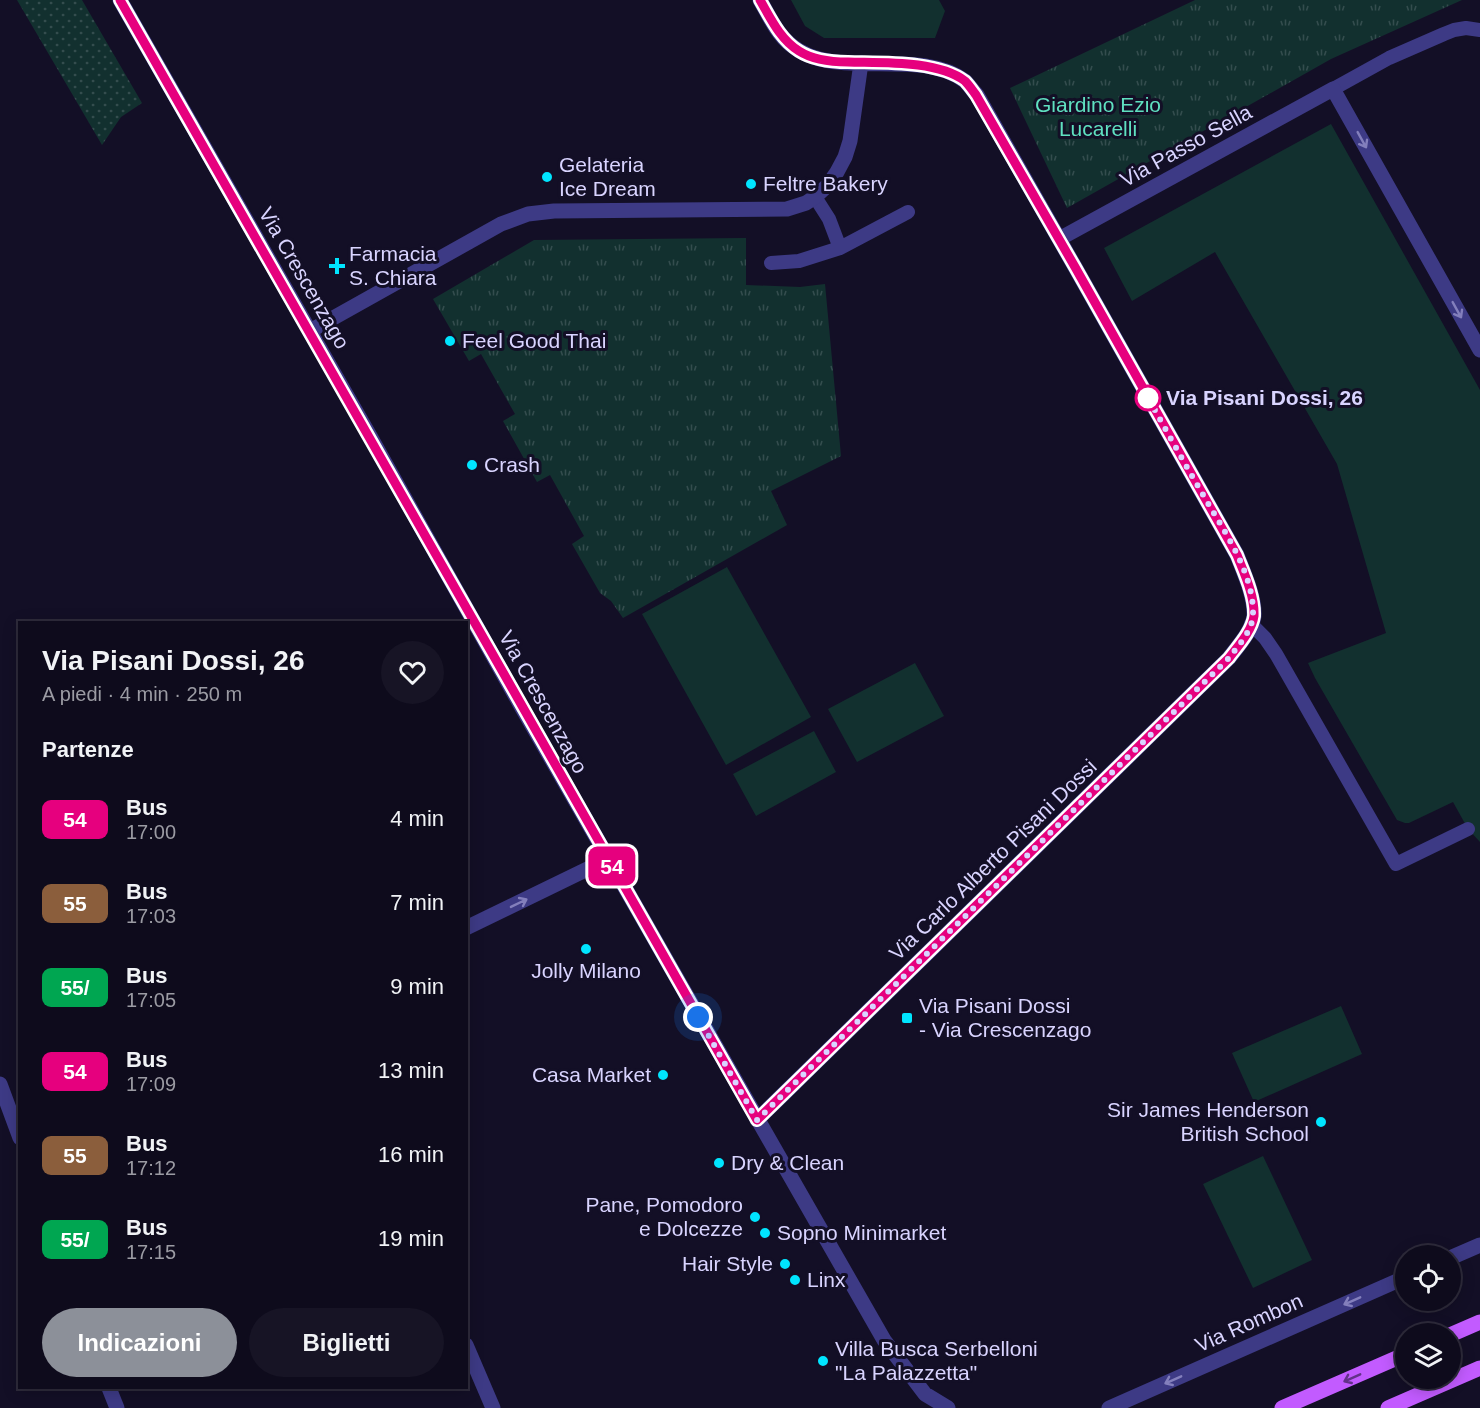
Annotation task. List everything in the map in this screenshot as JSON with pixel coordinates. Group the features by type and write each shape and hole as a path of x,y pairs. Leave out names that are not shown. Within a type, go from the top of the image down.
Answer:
{"main road":[{"path":"1461,1330 1480,1322"},
{"path":"1282,1408 1395,1359"},
{"path":"1388,1408 1480,1368"}],"street":[{"name":"Via Crescenzago","path":"120,0 884,1340 927,1401 948,1408"},
{"path":"760,0 782,36 800,52 813,58 830,62 917,65 940,69 966,82 985,108 1237,555 1251,589 1254,616 1251,624"},
{"path":"310,331 501,224 528,214 554,211 787,209 806,203 828,184 844,157 850,141 861,63"},
{"path":"1333,89 1480,350"},
{"name":"Via Passo Sella","path":"1059,239 1333,89"},
{"name":"Via Carlo Alberto Pisani Dossi","path":"757,1120 1229,658 1251,624"},
{"path":"468,927 608,859"},
{"path":"0,1084 18,1133"},
{"path":"1461,1253 1480,1245"},
{"name":"Via Rombon","path":"1109,1408 1395,1282"},
{"path":"468,1350 493,1408"},
{"path":"109,1389 117,1408"}],"lane":[{"name":"Via Passo Sella","path":"1333,89 1389,58 1444,34 1466,28 1480,30"},
{"path":"815,197 829,219 840,248"},
{"path":"771,263 799,261 840,248 908,212"},
{"path":"1251,624 1276,654 1396,864 1468,829"}],"green space":[{"path":"17,0 82,0 142,103 121,117 102,145"},
{"path":"791,0 939,0 945,11 935,38 824,38 805,26"},
{"name":"Giardino Ezio Lucarelli","path":"1195,0 1462,0 1331,59 1067,208 1010,88"},
{"path":"1331,124 1480,390 1480,842 1468,829 1453,802 1409,823 1397,820 1308,663 1386,633 1337,464 1215,252 1132,301 1104,248"},
{"path":"746,238 746,285 800,287 825,284 841,456 771,491 787,525 623,618 611,601 600,593 572,544 584,536 550,475 537,482 503,421 515,414 481,354 469,361 433,299 534,240"},
{"path":"727,567 811,717 726,765 642,614"},
{"path":"915,663 944,716 857,762 828,709"},
{"path":"814,731 836,772 756,816 733,774"},
{"path":"1341,1006 1362,1054 1254,1102 1232,1053"},
{"path":"1263,1156 1312,1260 1253,1288 1203,1184"}],"bus line":[{"name":"54","path":"120,0 757,1120 1229,658 1245,636 1254,616 1251,589 1237,555 985,108 966,82 940,69 917,65 830,62 813,58 800,52 782,36 760,0"}],"place":[{"name":"Gelateria Ice Dream","path":"547,177"},
{"name":"Feltre Bakery","path":"751,184"},
{"name":"Farmacia S. Chiara","path":"337,266"},
{"name":"Feel Good Thai","path":"450,341"},
{"name":"Via Pisani Dossi, 26","path":"1148,398"},
{"name":"Crash","path":"472,465"},
{"name":"Jolly Milano","path":"586,949"},
{"name":"Via Pisani Dossi - Via Crescenzago","path":"907,1018"},
{"name":"Casa Market","path":"663,1075"},
{"name":"Sir James Henderson British School","path":"1321,1122"},
{"name":"Dry & Clean","path":"719,1163"},
{"name":"Pane, Pomodoro e Dolcezze","path":"755,1217"},
{"name":"Sopno Minimarket","path":"765,1233"},
{"name":"Hair Style","path":"785,1264"},
{"name":"Linx","path":"795,1280"},
{"name":"Villa Busca Serbelloni \"La Palazzetta\"","path":"823,1361"}],"route":[{"path":"698,1017 757,1120 1229,658 1245,636 1254,616 1251,589 1237,555 1147,396 1148,398"}]}
